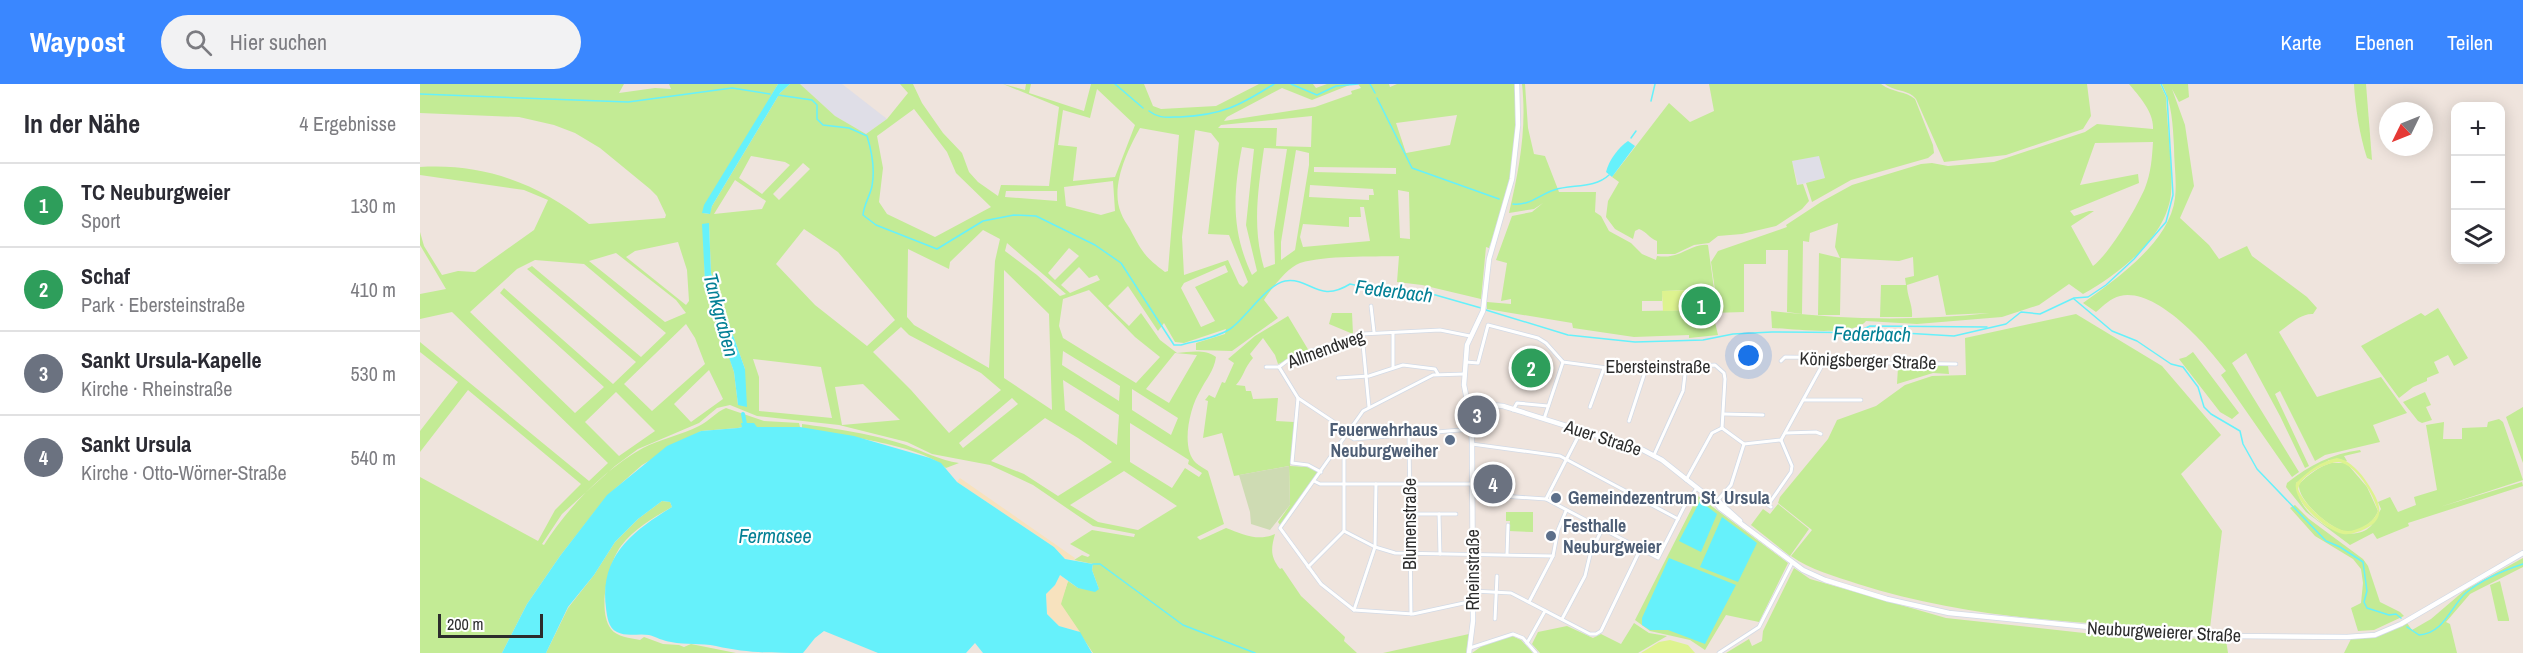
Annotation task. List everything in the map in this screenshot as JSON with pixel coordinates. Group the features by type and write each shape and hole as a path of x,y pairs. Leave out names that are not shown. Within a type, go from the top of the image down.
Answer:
{"main road":[{"name":"Rheinstraße","path":"1470,650 1473,602 1472,429 1464,375 1470,336 1483,309 1489,259 1504,212 1515,163 1518,125 1517,84"},
{"name":"Auer Straße","path":"1468,403 1493,405 1513,410 1654,455 1792,563"},
{"name":"Neuburgweierer Straße","path":"1792,563 1825,580 1923,609 1949,614 2129,631 2229,636 2347,637 2376,635 2394,628 2523,553"}],"street":[{"name":"Allmendweg","path":"1371,306 1374,332"},
{"path":"1466,362 1478,363 1488,325 1538,338 1546,343 1563,362 1544,419"},
{"name":"Allmendweg","path":"1280,367 1287,361 1362,333 1440,330 1470,336"},
{"path":"1362,333 1369,407"},
{"path":"1393,367 1394,333"},
{"name":"Königsberger Straße","path":"1781,361 1785,357 1872,358 1886,363 1956,364"},
{"path":"1686,480 1712,433 1722,428 1744,444 1781,440 1824,362 1824,358"},
{"name":"Ebersteinstraße","path":"1563,362 1604,368 1646,369 1715,365 1721,368 1725,379 1722,428"},
{"path":"1338,378 1366,376 1403,365 1435,369 1438,374"},
{"path":"1654,455 1683,391 1686,366"},
{"path":"1266,367 1280,367 1298,398 1354,439 1472,429"},
{"path":"1590,407 1604,368"},
{"path":"1629,421 1646,369"},
{"path":"1464,375 1438,374 1369,407 1280,528 1308,567 1329,591 1354,610 1411,614 1473,602"},
{"path":"1298,398 1292,463 1308,465 1321,472"},
{"path":"1804,400 1861,400"},
{"name":"Auer Straße","path":"1513,410 1517,403 1548,405"},
{"path":"1724,414 1763,415"},
{"path":"1546,499 1581,431"},
{"path":"1786,433 1816,432 1821,434"},
{"name":"Blumenstraße","path":"1409,434 1411,614"},
{"path":"1771,507 1768,505 1791,472 1792,465 1781,440"},
{"path":"1308,567 1344,531 1344,450 1340,444"},
{"path":"1472,444 1560,456 1678,519"},
{"path":"1715,502 1731,485 1744,444"},
{"path":"1314,481 1320,484 1472,484"},
{"path":"1354,610 1375,547 1376,484"},
{"path":"1473,494 1546,499 1659,557 1697,488"},
{"path":"1528,602 1553,556 1558,530 1566,511"},
{"path":"1410,514 1456,514"},
{"path":"1439,514 1440,554"},
{"path":"1507,554 1508,525"},
{"path":"1562,620 1585,576 1590,555 1602,529"},
{"path":"1344,531 1375,547 1395,553 1553,556"},
{"path":"1473,591 1511,593 1590,634 1599,633 1640,549"},
{"path":"1719,653 1760,627 1792,563"},
{"path":"1496,619 1497,576"},
{"path":"1527,643 1545,611"},
{"path":"1470,650 1512,634 1517,635 1536,653"}],"shaded area":[{"path":"800,84 842,84 887,119 866,134 835,116"},
{"path":"1819,155 1825,178 1798,185 1792,161"}],"green space":[{"path":"420,84 624,84 619,93 655,88 671,89 669,84 778,84 703,213 709,214 780,93 790,84 800,84 835,116 866,134 887,119 908,93 900,84 913,84 922,103 943,133 962,153 969,172 978,182 998,196 1001,185 1049,186 1059,107 1003,84 1025,90 1026,84 1031,84 1029,93 1084,111 1091,84 1144,84 1153,106 1161,109 1216,106 1259,84 1313,84 1316,88 1327,84 1352,84 1312,100 1282,88 1227,117 1224,121 1315,107 1352,94 1351,91 1361,88 1358,84 1389,84 1390,87 1397,84 1514,84 1516,126 1512,168 1503,209 1489,248 1486,247 1481,299 1422,285 1397,282 1399,256 1311,260 1290,269 1264,300 1278,318 1232,351 1196,350 1196,343 1225,334 1226,329 1184,343 1175,342 1164,323 1158,331 1128,286 1108,306 1129,326 1141,313 1160,340 1177,353 1202,352 1216,357 1212,371 1193,407 1188,427 1188,448 1197,464 1208,471 1224,524 1197,537 1200,540 1226,528 1256,537 1275,534 1272,552 1280,569 1282,568 1301,596 1345,637 1344,641 1357,653 1093,653 1060,604 1068,581 1078,588 1099,589 1092,570 1093,564 1074,560 1082,555 1088,557 1090,555 1070,544 1092,530 1134,537 1135,534 1093,526 1033,485 990,465 932,454 907,442 839,425 757,416 730,405 717,408 699,423 638,449 607,473 643,448 699,426 726,408 764,421 799,423 800,427 756,427 753,423 742,423 742,427 738,428 701,431 642,465 607,496 560,556 527,604 502,653 420,653 420,477 538,541 555,510 581,484 468,390 420,452 420,431 458,382 420,352 420,342 589,481 608,463 452,312 420,319 420,294 446,289 420,245 420,232 424,246 442,275 458,271 475,272 534,230 548,200 524,190 420,175 420,167 467,169 510,179 551,198 589,224 665,218 666,215 657,196 650,189 600,148 575,133 554,125 519,117 420,113","holes":["1097,89 1135,125 1115,177 1073,181 1077,147 1058,145 1063,110 1090,118","914,109 947,152 956,173 991,207 935,237 887,214 879,202 883,168 877,136","1457,115 1450,145 1406,153 1396,123","1312,116 1311,147 1276,146 1277,128 1218,128 1221,125","1140,128 1179,135 1168,271 1165,272 1145,253 1124,219 1118,203 1119,181 1125,158","1195,130 1211,133 1219,143 1208,234 1229,235 1248,282 1243,287 1239,284 1228,260 1184,275 1182,237","1242,147 1254,149 1246,225 1257,271 1252,275 1245,259 1237,228 1236,197","1264,148 1287,149 1274,232 1275,264 1264,268 1258,238 1257,208","1296,150 1309,153 1295,250 1281,260 1281,242","751,156 790,165 762,194 739,178","803,163 810,169 779,200 773,194","1314,167 1396,168 1396,174 1314,172","735,180 766,201 762,209 714,214","1113,181 1115,211 1101,215 1066,206 1064,187","1310,185 1373,189 1374,195 1369,195 1369,200 1309,197","1398,190 1409,192 1410,239 1400,238","1006,191 1057,191 1057,201 1005,197","1360,207 1364,207 1370,241 1303,247 1300,237 1303,224 1349,227 1349,217 1361,217","703,224 709,224 711,273 745,369 738,405 734,372 705,282","804,229 838,252 895,320 867,346 815,305 776,264","983,230 1000,239 995,261 989,368 914,325 907,317 908,249 949,269 950,262","678,242 687,270 689,301 686,305 626,257 635,251","1007,243 1066,294 1060,296 1005,251","1069,248 1079,256 1055,280 1048,273","616,253 676,300 686,313 665,322 589,261","535,260 584,264 666,333 641,357 532,266 527,269 636,362 613,384 504,288 500,293 604,387 575,413 470,312 517,269","1225,265 1228,272 1195,287 1215,321 1201,327 1181,288 1184,283","1079,267 1089,278 1097,275 1100,280 1070,293 1061,285","1004,270 1049,314 1052,410 1004,378","1089,290 1135,337 1160,357 1136,383 1063,338 1059,326 1063,299","686,324 695,338 705,364 652,411 624,384","901,327 909,335 981,373 1001,390 949,433 873,352","1063,351 1120,386 1119,401 1062,365","1175,353 1197,355 1169,403 1146,389","753,359 821,367 832,418 759,411 759,377","709,370 723,399 691,422 674,404","1063,380 1119,415 1117,445 1065,410","863,384 900,420 842,425 835,387","1132,389 1178,418 1171,435 1132,410","616,392 655,431 619,456 585,422","1012,398 1018,404 963,448 959,443","1045,418 1112,462 1058,496 1024,474 991,461","1130,423 1189,460 1188,464 1202,473 1199,477 1185,468 1172,488 1130,462","1124,471 1177,506 1138,530 1098,522 1070,505","587,491 544,545 542,544 562,514"]},
{"path":"1522,84 1525,84 1528,128 1534,154 1545,156 1559,192 1596,192 1595,212 1601,216 1609,231 1631,243 1642,254 1656,260 1657,256 1673,256 1696,246 1708,245 1714,289 1663,291 1662,301 1642,301 1642,311 1693,310 1691,318 1713,314 1718,335 1689,338 1689,335 1634,337 1573,328 1572,323 1487,309 1487,302 1511,304 1511,299 1501,301 1507,263 1496,260 1512,216 1532,212 1543,203 1534,209 1509,213 1521,149"},
{"path":"1709,84 1881,84 1915,99 1934,153 1928,158 1851,180 1812,202 1806,183 1825,178 1819,156 1792,161 1797,185 1803,184 1809,201 1802,209 1776,226 1742,234 1718,236 1709,243 1694,245 1675,254 1657,254 1657,241 1639,229 1635,231 1633,239 1615,229 1606,217 1608,201 1619,182 1612,177 1669,103 1690,122 1714,111"},
{"path":"1885,84 2087,84 2091,116 2083,129 2006,155 1944,162 1916,99"},
{"path":"2129,84 2160,84 2166,97 2171,159 2171,194 2160,225 2139,253 2111,276 2083,294 2069,284 2039,305 2002,317 1917,324 1866,321 1859,326 1836,331 1772,328 1771,311 1798,314 1825,316 1880,318 1935,317 1990,313 1946,315 1938,275 1907,285 1912,317 1880,317 1881,285 1906,285 1905,278 1914,276 1913,257 1899,261 1841,258 1840,315 1818,315 1819,253 1840,258 1835,247 1838,223 1810,233 1809,242 1803,241 1802,314 1787,312 1788,250 1766,250 1766,264 1744,264 1744,312 1712,313 1716,297 1711,262 1718,251 1787,227 1786,225 1821,202 1852,185 1921,164 1932,163 1948,166 1994,162 2085,132 2097,124 2153,129 2148,110","holes":["2153,142 2149,177 2141,197 2115,241 2093,266 2071,226 2094,211 2074,216 2070,211 2139,183 2138,174 2080,185 2095,143"]},
{"path":"2162,84 2188,84 2189,97 2179,102 2172,89 2185,125 2194,186 2180,218 2209,245 2219,259 2247,246 2252,256 2307,297 2317,308 2313,314 2300,317 2279,332 2317,397 2381,377 2407,413 2373,425 2380,442 2325,455 2315,461 2280,391 2275,394 2309,466 2305,468 2246,353 2232,363 2299,472 2292,477 2221,375 2226,371 2194,333 2179,320 2149,300 2134,296 2117,297 2096,312 2083,303 2140,258 2163,230 2171,214 2176,192 2173,131 2170,107"},
{"path":"2354,84 2366,84 2372,160 2367,158 2362,141"},
{"path":"1692,290 1693,310 1663,311 1662,291"},
{"path":"2438,308 2468,358 2454,366 2448,355 2434,362 2439,373 2427,378 2427,381 2413,387 2399,398 2361,346 2421,313 2425,316"},
{"path":"1332,313 1352,313 1353,334 1329,324"},
{"path":"2076,314 2162,366 2221,435 2181,474 2222,531 2210,628 2077,622 1944,606 1858,584 1815,569 1791,556 1812,530 1778,503 1780,497 1828,439 1837,420 1876,406 1905,385 1932,376 1966,375 1965,338"},
{"path":"1288,316 1309,351 1278,364 1275,355 1263,338 1250,354 1253,358 1236,385 1245,386 1246,391 1251,391 1253,399 1278,398 1276,421 1294,422 1290,466 1307,467 1319,472 1280,525 1278,522 1290,505 1289,466 1234,476 1222,433 1203,438 1208,401 1205,400 1209,395 1215,398 1222,382 1225,383 1234,363 1228,359 1255,336"},
{"path":"2193,352 2239,413 2232,419 2220,412 2179,359"},
{"path":"1948,365 1949,374 1933,373 1897,384 1898,367"},
{"path":"2425,392 2431,405 2426,407 2432,420 2422,423 2403,402"},
{"path":"2523,407 2523,463 2506,417"},
{"path":"2499,419 2503,422 2523,480 2440,507 2522,482 2523,486 2408,523 2409,526 2377,539 2373,533 2350,545 2306,512 2286,487 2287,483 2321,461 2360,450 2361,452 2344,456 2347,461 2329,460 2296,483 2300,499 2313,517 2332,529 2353,533 2363,532 2371,526 2381,509 2378,502 2390,497 2398,512 2416,505 2414,497 2437,490 2426,425 2444,422 2443,439 2462,439 2462,428 2487,427 2488,422"},
{"path":"802,424 882,438 959,463 946,468 919,453 901,447 809,430 802,428"},
{"path":"2337,458 2351,464 2362,476 2375,497 2379,509 2377,520 2372,525 2349,534 2336,532 2320,521 2305,506 2296,490 2296,483 2305,475 2325,462","holes":["2339,462 2346,465 2364,482 2378,511 2374,519 2367,524 2348,531 2326,522 2306,502 2298,489 2309,474 2321,467"]},
{"path":"2331,463 2345,463 2367,487 2378,511 2373,520 2364,527 2354,531 2343,531 2315,512 2303,498 2299,484 2318,469"},
{"path":"1289,466 1290,505 1270,530 1251,524 1250,512 1239,475"},
{"path":"1698,496 1788,563 1759,622 1726,615 1705,650 1690,640 1650,631 1635,620"},
{"path":"662,501 670,502 672,507 638,529 616,554 606,587 607,621 614,632 628,638 640,640 644,637 663,644 684,647 691,644 736,653 546,653 568,608 594,575 615,542 638,519"},
{"path":"1778,504 1809,529 1790,556 1751,525 1763,509 1770,514"},
{"path":"2295,505 2309,519 2363,559 2368,566 2380,602 2404,616 2374,630 2358,631 2351,608 2361,603 2363,583 2361,569 2353,559 2315,536 2290,508"},
{"path":"1506,512 1533,512 1533,532 1509,531 1510,521 1506,521"},
{"path":"2523,558 2523,567 2470,594 2446,622 2450,624 2457,653 2344,653 2351,639 2376,636 2407,623 2412,630 2431,619 2465,590"},
{"path":"1794,568 1810,579 1946,618 2093,634 2226,640 2228,653 1726,653 1749,639 1752,646 1762,641 1763,631"},
{"path":"2500,581 2509,621 2498,621 2490,585"},
{"path":"1634,623 1649,633 1667,636 1638,653 1540,653 1532,644 1538,632 1567,626 1593,638 1601,634 1621,644"},
{"path":"1469,634 1466,653 1383,653"},
{"path":"1512,636 1521,640 1533,653 1472,653 1482,646"},
{"path":"1670,640 1688,645 1695,653 1641,653 1659,642"}],"sand":[{"path":"960,478 1075,558 1074,560 1065,559 1054,547 957,482"},
{"path":"1060,575 1068,581 1061,604 1080,632 1059,626 1047,614 1046,594 1055,585"}],"water":[{"path":"778,84 790,84 780,93 712,206 710,214 702,213 704,205"},
{"path":"1628,141 1635,146 1612,177 1606,172 1609,163"},
{"path":"709,223 711,273 745,369 747,407 738,405 734,372 705,282 702,224"},
{"name":"Fermasee","path":"741,423 754,423 757,427 800,427 854,436 941,463 957,482 1054,547 1065,559 1093,564 1092,570 1099,589 1095,592 1078,588 1060,575 1055,585 1046,594 1047,614 1059,626 1080,632 1092,653 983,653 975,643 966,653 878,653 824,631 803,653 769,653 677,643 649,635 621,633 612,628 608,618 605,590 608,574 622,547 632,536 672,507 670,502 662,501 638,519 615,542 594,575 568,607 546,653 502,653 527,604 607,495 667,446 701,431 738,428 742,427"},
{"path":"1700,501 1717,514 1701,552 1679,541"},
{"path":"1722,517 1757,543 1738,582 1700,567"},
{"path":"1669,558 1736,585 1705,644 1668,630 1650,630 1642,625 1642,618"}],"waterway":[{"path":"1115,84 1143,108"},
{"path":"1149,111 1167,117 1207,114 1240,104 1274,84"},
{"path":"1291,84 1317,95 1336,86 1358,84"},
{"path":"1370,84 1375,93"},
{"path":"1651,101 1655,84"},
{"name":"Federbach","path":"1486,310 1568,335 1635,342 1703,340 1733,334 1772,332 1904,333 1954,336 2006,324 2021,312 2040,314 2074,298 2088,297 2106,285 2134,259 2166,222 2173,195 2167,97 2161,84"},
{"name":"Federbach","path":"420,94 628,102 732,88 770,94"},
{"name":"Federbach","path":"778,95 812,100 817,105 817,119 823,125 849,128 867,136 872,155 873,174 872,186 863,215 876,225 937,249 983,221 1014,215 1036,216 1095,245 1121,263 1174,345 1206,339 1230,329 1263,295 1285,281 1302,283 1322,291 1339,289 1350,284 1383,291 1425,292 1481,308"},
{"path":"1377,98 1412,168 1499,199"},
{"path":"1631,138 1636,131"},
{"path":"1513,204 1529,202 1561,188 1597,182 1609,175"},
{"path":"2074,299 2112,331 2137,341 2171,364 2183,367 2198,387 2204,407 2211,414 2240,431 2243,444 2257,469 2326,541 2363,562 2367,591 2364,602 2367,608 2389,615 2396,614 2401,618"},
{"path":"1859,331 1870,326 1987,327"},
{"name":"Tankgraben","path":"743,414 745,424"},
{"path":"1093,564 1100,564 1183,625 1255,653"},
{"path":"2407,627 2419,635 2428,633 2447,618 2461,597 2473,587 2494,575 2523,564"}],"place":[{"name":"TC Neuburgweier","path":"1701,306"},
{"name":"Schaf","path":"1531,368"},
{"name":"Sankt Ursula-Kapelle","path":"1477,415"},
{"name":"Feuerwehrhaus Neuburgweiher","path":"1450,440"},
{"name":"Sankt Ursula","path":"1493,484"},
{"name":"Gemeindezentrum St. Ursula","path":"1556,498"},
{"name":"Festhalle Neuburgweier","path":"1551,536"}]}
